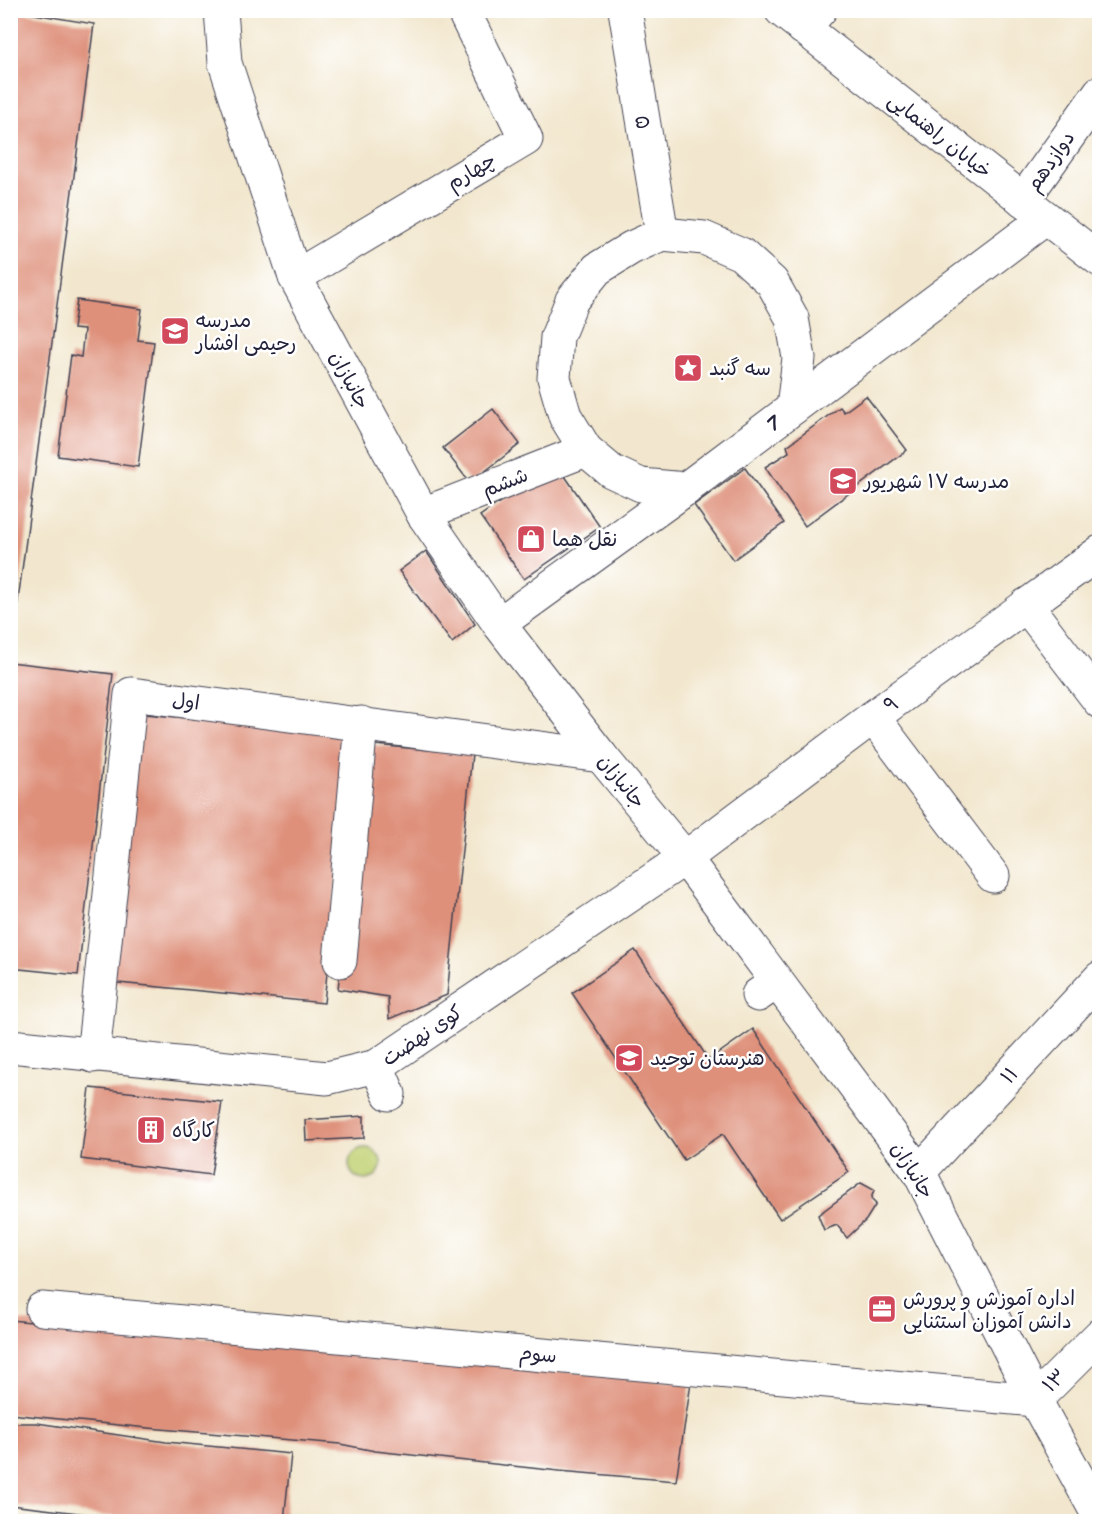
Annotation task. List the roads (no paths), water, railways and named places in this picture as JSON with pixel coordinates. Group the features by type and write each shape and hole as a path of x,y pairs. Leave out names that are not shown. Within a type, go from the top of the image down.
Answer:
{"street":[{"name":"جانبازان","path":"221,10 225,63 295,277 423,514 499,624 601,756 685,858 767,989 919,1172 1093,1514"},
{"name":"چهارم","path":"295,277 526,139 463,10"},
{"name":"۵","path":"625,10 662,234"},
{"name":"خیابان راهنمایی","path":"801,16 1100,260"},
{"name":"دوازدهم","path":"1035,209 1100,92"},
{"name":"7","path":"499,624 686,489 793,408 1035,209"},
{"path":"686,489 641,485 611,471 586,450 565,416 554,378 557,338 572,300 597,270 631,248 662,234 704,238 741,254 772,282 792,318 799,358 793,408"},
{"name":"ششم","path":"423,514 586,450"},
{"name":"۹","path":"685,858 873,717 1100,552"},
{"path":"1026,605 1100,702"},
{"name":"اول","path":"93,1056 131,694 601,756"},
{"path":"873,717 993,876"},
{"path":"340,961 361,723"},
{"name":"کوی نهضت","path":"10,1047 327,1078 383,1080 685,858"},
{"name":"۱۱","path":"919,1172 1100,978"},
{"name":"سوم","path":"42,1309 1035,1400"},
{"name":"۱۳","path":"1035,1400 1100,1335"}],"place":[{"name":"مدرسه رحیمی افشار","path":"175,331"},
{"name":"سه گنبد","path":"688,368"},
{"name":"مدرسه ۱۷ شهریور","path":"843,481"},
{"name":"نقل هما","path":"531,539"},
{"name":"هنرستان توحید","path":"629,1058"},
{"name":"کارگاه","path":"151,1130"},
{"name":"اداره آموزش و پرورش دانش آموزان استثنایی","path":"882,1309"}]}
